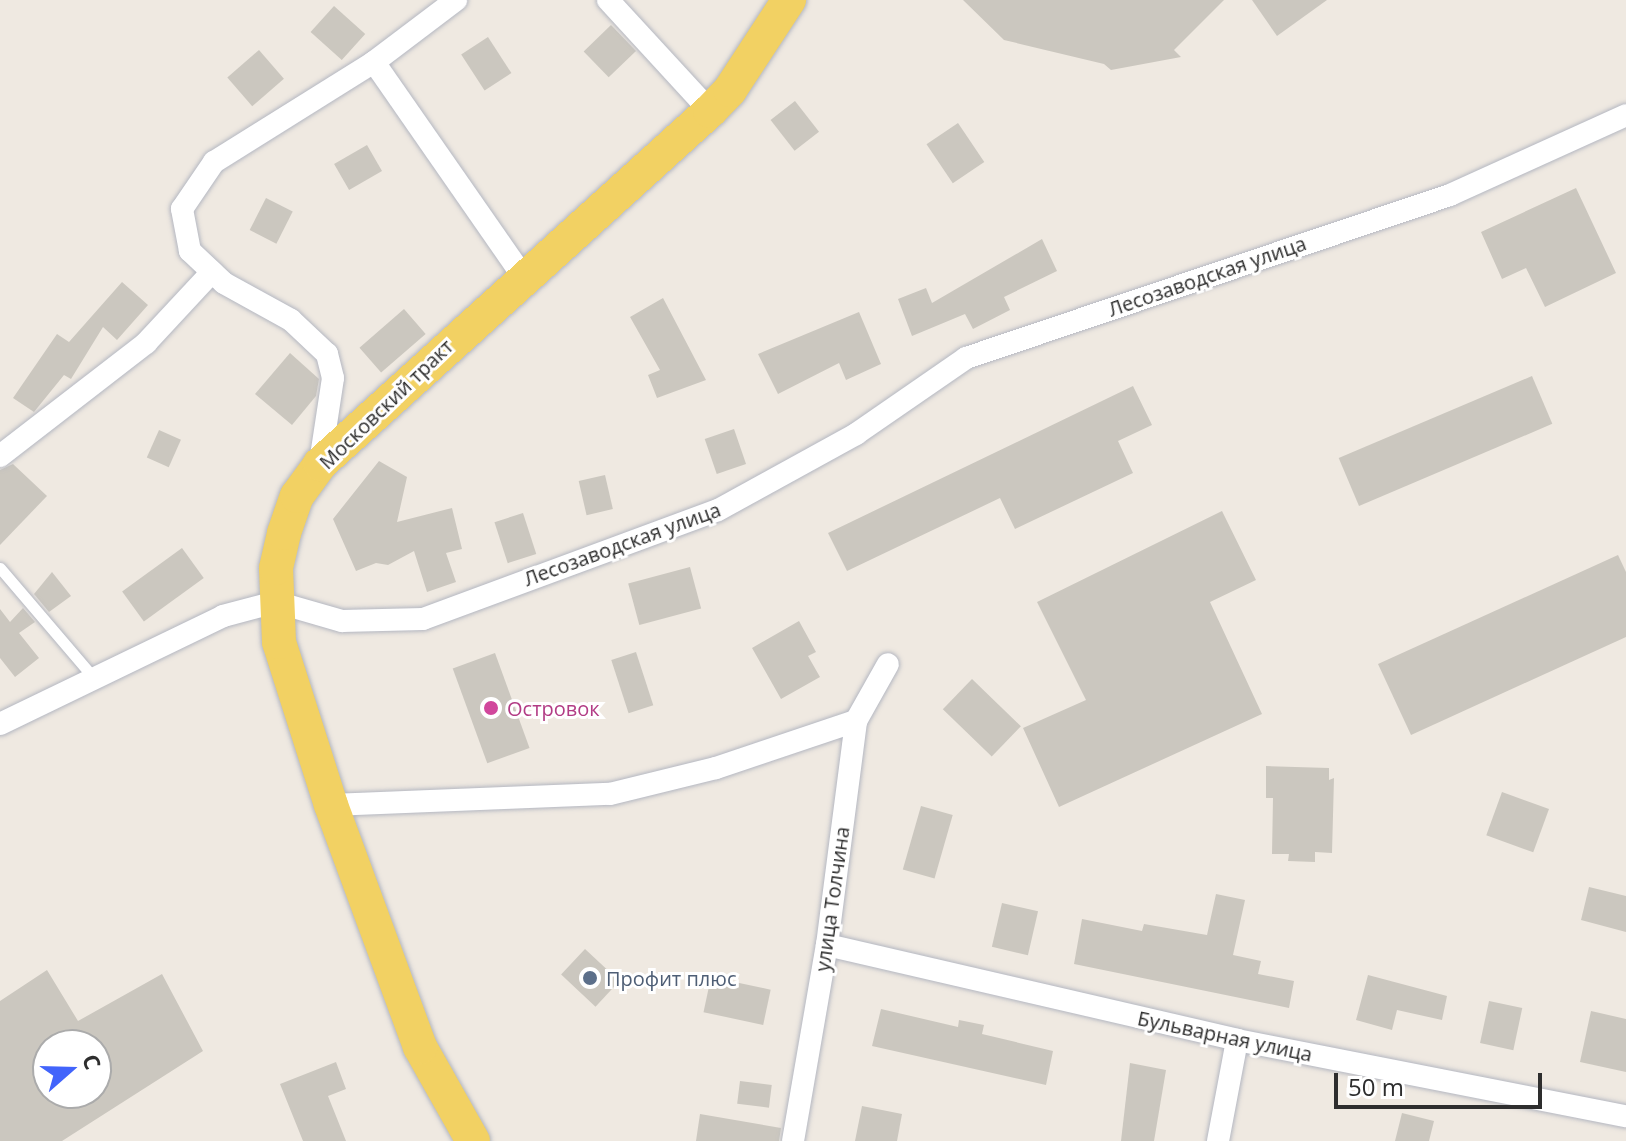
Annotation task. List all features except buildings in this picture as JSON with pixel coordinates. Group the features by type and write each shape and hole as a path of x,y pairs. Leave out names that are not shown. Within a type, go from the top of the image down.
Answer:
{"main road":[{"name":"Московский тракт","path":"473,1141 420,1047 331,805 279,642 276,602 284,533 297,496 320,464 523,276 710,111 730,90 789,0"}],"street":[{"path":"320,464 333,378 327,354 291,320 212,272 190,251 182,209 214,162 374,62 456,0"},
{"path":"608,0 710,111"},
{"path":"374,62 523,276"},
{"name":"Лесозаводская улица","path":"276,602 342,621 423,619 718,510 856,434 966,358 1450,195 1626,115"},
{"path":"0,456 146,343 212,272"},
{"path":"0,724 223,616 276,602"},
{"name":"улица Толчина","path":"793,1141 827,945 856,721 888,664"},
{"path":"331,805 610,794 716,768 856,721"},
{"name":"Бульварная улица","path":"827,945 1237,1040 1626,1116"},
{"path":"1218,1141 1237,1040"}],"lane":[{"path":"0,568 93,677"}],"place":[{"name":"Островок","path":"491,708"},
{"name":"Профит плюс","path":"590,978"}]}
